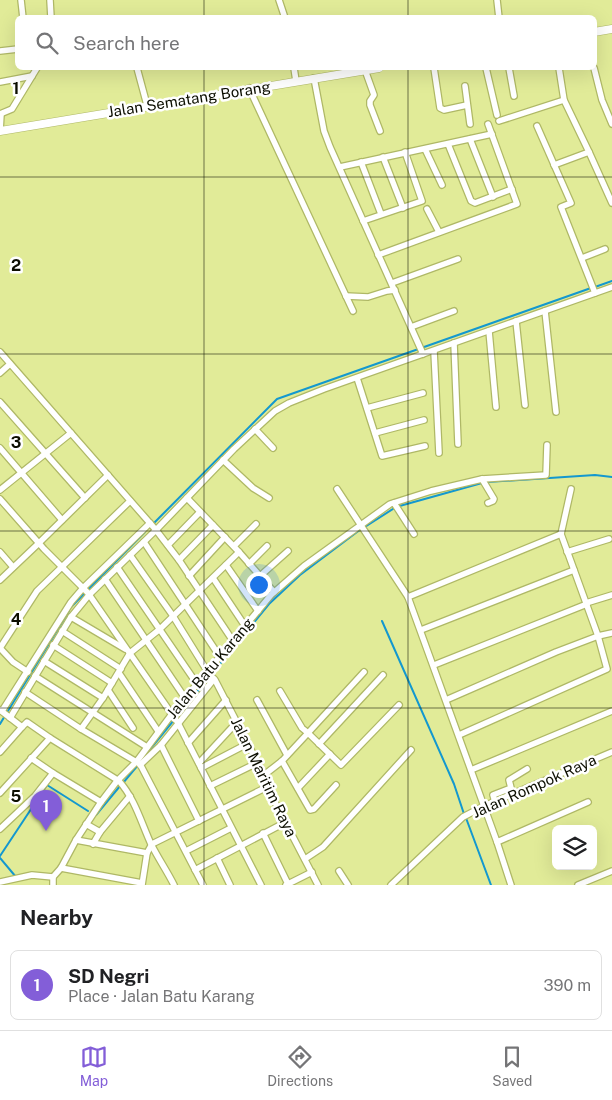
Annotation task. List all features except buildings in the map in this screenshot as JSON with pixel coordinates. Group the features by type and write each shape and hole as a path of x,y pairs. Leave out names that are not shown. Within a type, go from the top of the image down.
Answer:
{"street":[{"path":"21,0 23,15"},
{"path":"50,0 51,15"},
{"path":"279,0 284,15"},
{"path":"497,0 500,15"},
{"path":"597,32 612,29"},
{"path":"0,52 15,50"},
{"path":"0,131 1,115 12,109 36,70"},
{"path":"138,70 148,105"},
{"path":"365,70 374,95 370,105 380,131"},
{"name":"Jalan Sematang Borang","path":"0,131 249,88 295,73 314,78 365,70"},
{"path":"434,70 440,108 444,110 467,105"},
{"path":"486,70 498,118 564,100"},
{"path":"509,70 514,96"},
{"path":"559,70 564,100 612,203"},
{"path":"594,70 602,100 612,124"},
{"path":"0,82 32,76"},
{"path":"314,78 324,132 422,350"},
{"path":"465,86 470,124"},
{"path":"249,88 353,311"},
{"path":"378,255 517,204 488,124"},
{"path":"537,126 571,203 561,207 594,290"},
{"path":"340,167 492,134"},
{"path":"470,139 492,196"},
{"path":"448,144 471,201 475,203 512,189"},
{"path":"425,149 442,184"},
{"path":"363,221 423,200 405,152"},
{"path":"554,164 589,152"},
{"path":"383,157 403,208"},
{"path":"361,162 381,214"},
{"path":"427,209 439,232"},
{"path":"582,258 605,249"},
{"path":"392,283 458,259"},
{"path":"5,714 25,692 36,676 86,591 152,527 187,498 223,460 275,411 288,403 357,378 422,350 434,351 545,311 594,290 612,287"},
{"path":"346,296 368,297 395,290"},
{"path":"411,327 454,311"},
{"path":"545,311 556,412"},
{"path":"516,321 525,405"},
{"path":"489,331 496,407"},
{"path":"454,344 458,444"},
{"path":"434,351 439,453"},
{"path":"0,352 168,545 233,641"},
{"path":"0,373 10,364"},
{"path":"357,378 382,456 425,446"},
{"path":"367,408 423,393"},
{"path":"0,402 84,498"},
{"path":"375,433 424,420"},
{"path":"255,430 273,448"},
{"path":"0,490 71,433"},
{"name":"Jalan Batu Karang","path":"53,877 61,868 76,840 101,802 139,763 147,747 158,732 175,719 185,698 197,684 211,675 220,656 274,592 304,566 395,505 431,490 546,475 547,445"},
{"path":"0,448 62,520"},
{"path":"223,460 253,488 269,498"},
{"path":"1,581 108,474"},
{"path":"484,482 494,500 488,503"},
{"path":"337,489 408,597 422,630 511,885"},
{"path":"459,735 607,669 598,636 561,534 571,489"},
{"path":"187,498 240,552 274,592"},
{"path":"0,499 62,568 86,591 175,719 261,885"},
{"path":"28,672 12,662 0,648 34,594 130,501"},
{"path":"395,505 414,534"},
{"path":"168,545 200,512"},
{"path":"234,546 256,524"},
{"path":"179,560 213,525"},
{"path":"5,714 28,672 71,602 105,579 144,542 152,527"},
{"path":"408,597 561,534"},
{"path":"189,576 225,537"},
{"path":"567,552 609,539"},
{"path":"144,542 220,656"},
{"path":"249,564 267,546"},
{"path":"260,576 288,551"},
{"path":"0,552 13,567"},
{"path":"81,729 120,671 129,652 160,629 240,552"},
{"name":"Jalan Maritim Raya","path":"130,555 173,616 226,700 264,775 267,787 318,885"},
{"path":"226,565 258,611"},
{"path":"117,567 197,684"},
{"path":"422,630 574,570"},
{"path":"213,578 245,626"},
{"path":"105,579 185,698"},
{"path":"434,665 586,603 612,595"},
{"path":"71,617 129,652"},
{"path":"62,631 120,671 158,732"},
{"path":"446,700 598,636 612,633"},
{"path":"53,645 112,683"},
{"path":"44,661 103,698"},
{"path":"264,775 282,761 364,672"},
{"path":"139,763 161,745 175,719 211,675"},
{"path":"319,744 384,675"},
{"path":"36,676 147,747"},
{"path":"108,690 133,728"},
{"path":"280,691 301,726 341,765 399,705"},
{"path":"25,692 81,729 139,763 203,885"},
{"path":"188,743 226,700"},
{"path":"257,700 287,754"},
{"path":"471,770 612,711"},
{"path":"5,714 22,727"},
{"path":"0,752 27,722 120,783 130,796 152,844 174,885"},
{"path":"200,766 237,722"},
{"path":"0,794 50,738"},
{"path":"200,766 247,744"},
{"path":"161,745 199,820"},
{"path":"305,859 323,847 411,750"},
{"name":"Jalan Rompok Raya","path":"391,885 464,817 484,806 612,752"},
{"path":"298,788 330,754"},
{"path":"31,758 101,802"},
{"path":"282,761 310,810 314,809 336,785"},
{"path":"210,786 257,763"},
{"path":"495,802 493,795 511,788 509,780 527,769"},
{"path":"0,829 35,796 53,773"},
{"path":"61,868 142,884 147,853 152,844 267,787"},
{"path":"93,844 100,832 130,796"},
{"path":"497,842 588,802"},
{"path":"195,870 286,822"},
{"path":"86,824 100,832"},
{"path":"186,851 232,828"},
{"path":"263,834 288,885 312,872"},
{"path":"76,840 147,853"},
{"path":"217,858 230,885"},
{"path":"339,871 348,885"},
{"path":"578,885 612,871"},
{"path":"0,882 13,878 39,875 53,877 53,885"},
{"path":"168,885 169,876"},
{"path":"23,885 24,877"}],"waterway":[{"path":"595,287 612,281"},
{"path":"152,525 277,399 591,288"},
{"path":"487,482 595,475 612,477"},
{"path":"142,759 269,604 300,575 357,532 396,507 482,483"},
{"path":"71,607 145,532"},
{"path":"0,724 69,611"},
{"path":"382,621 454,784 464,814"},
{"path":"123,783 138,765"},
{"path":"0,856 47,785 88,811"},
{"path":"96,815 120,786"},
{"path":"466,818 491,885"},
{"path":"0,858 16,877"}],"place":[{"name":"SD Negri","path":"46,831"}]}
